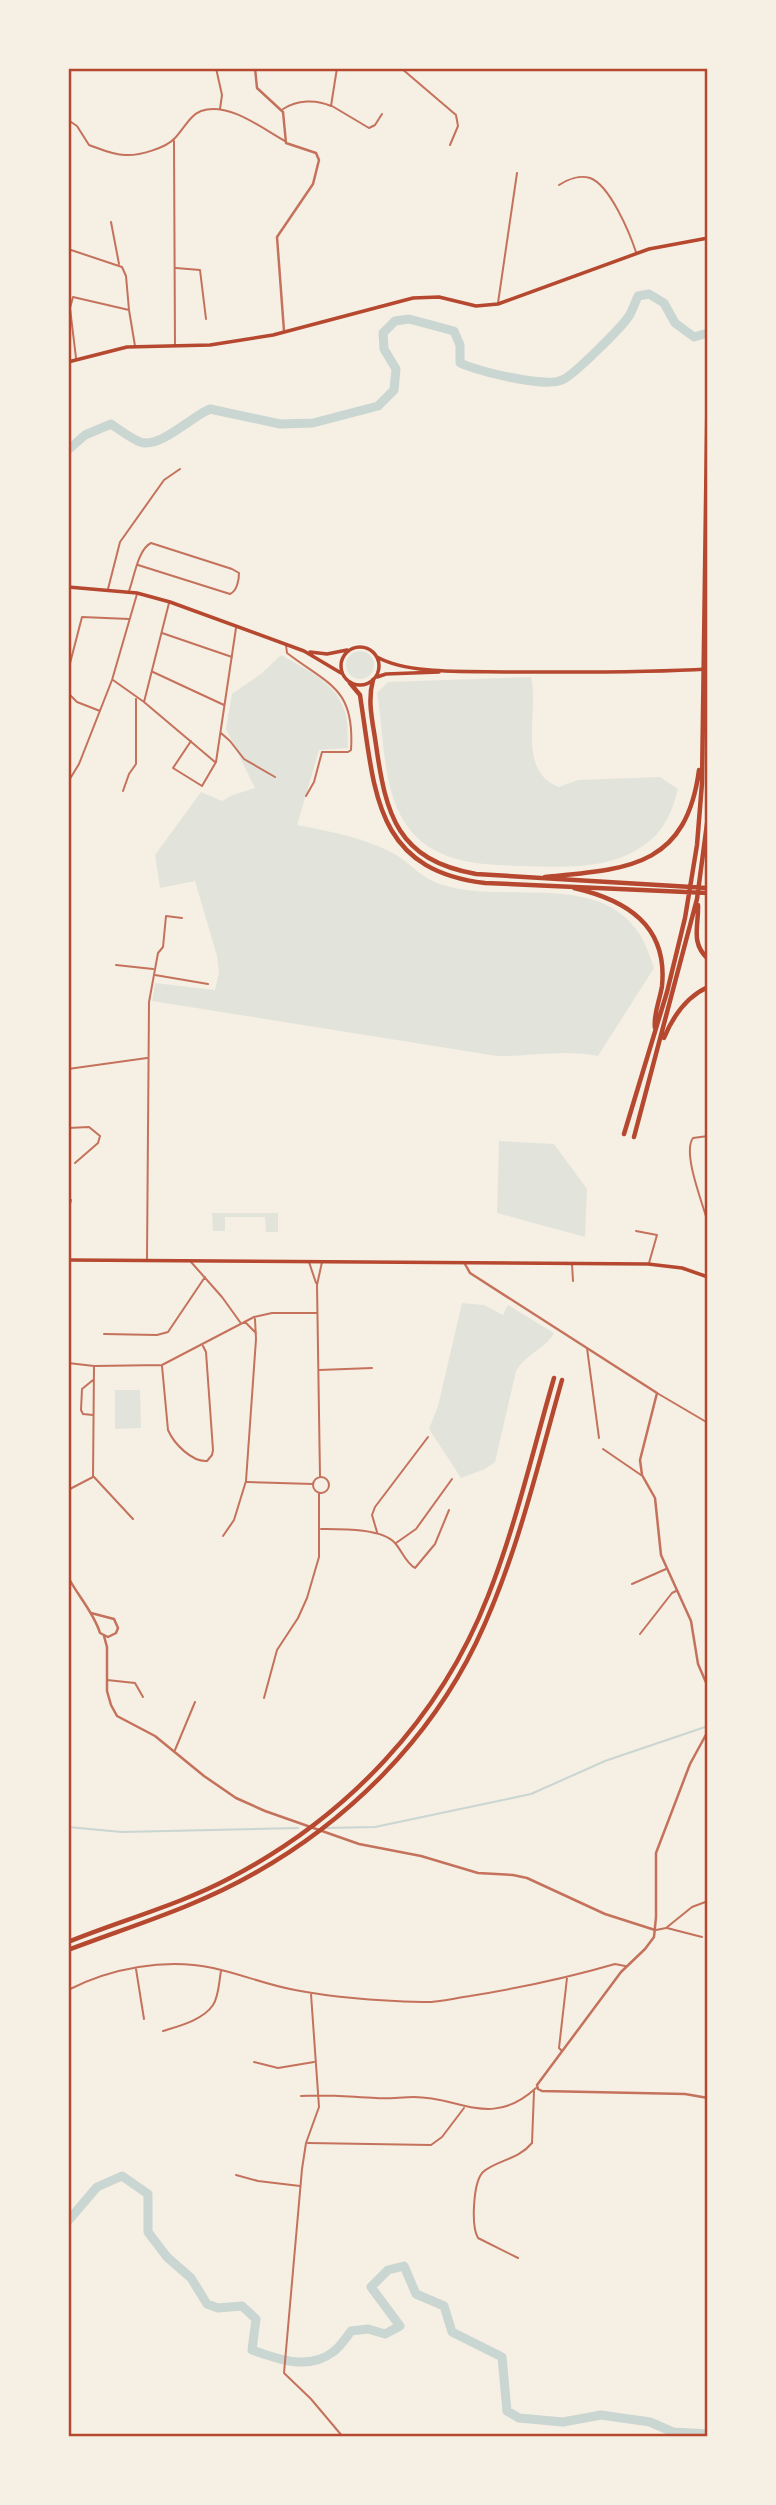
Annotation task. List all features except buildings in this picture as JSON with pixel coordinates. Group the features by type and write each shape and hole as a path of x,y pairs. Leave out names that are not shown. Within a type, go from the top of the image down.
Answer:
{"highway":[{"path":"624,1134 679,946 690,892 700,808 708,363"},
{"path":"374,679 370,705 383,792 391,815 405,838 419,852 448,868 476,874 669,889"},
{"path":"350,683 361,702 378,802 388,826 407,851 430,868 458,878 485,883 708,890"},
{"path":"534,878 605,872 638,863 659,850 677,832 690,810 701,755"},
{"path":"708,816 697,899 696,938 701,951 708,959"},
{"path":"570,887 617,901 634,912 649,930 659,951 662,972 655,1030"},
{"path":"634,1137 697,899"},
{"path":"656,1062 676,1014 688,1000 708,986"},
{"path":"68,1942 204,1890 246,1870 322,1819 358,1789 407,1735 447,1680 488,1596 554,1378"},
{"path":"68,1950 199,1901 279,1859 344,1811 379,1779 413,1741 459,1674 487,1618 508,1561 562,1380"}],"main road":[{"path":"68,362 135,347 210,345 284,332 344,314 413,298 439,297 476,306 498,304 636,253 707,238"},
{"path":"68,587 137,593 170,602 304,651 341,673 350,683 359,685 386,674 446,671 621,673 708,669"},
{"path":"304,651 327,654 362,647 369,649 377,657 398,665 446,671"},
{"path":"341,673 342,657 350,649"},
{"path":"374,679 379,668 377,657"},
{"path":"68,1260 648,1264 682,1268 708,1277"}],"street":[{"path":"216,68 222,95 220,110"},
{"path":"255,68 257,88 282,110 285,141"},
{"path":"331,106 338,68"},
{"path":"401,68 456,115 458,126 450,145"},
{"path":"282,110 302,102 323,102 369,128 375,125 382,114"},
{"path":"68,120 77,126 89,145 123,155 156,148 173,140 196,113 220,110 251,121 293,147 316,153 320,162 313,184 277,237 284,332"},
{"path":"173,140 176,346"},
{"path":"498,304 517,173"},
{"path":"559,185 567,180 585,177 598,184 623,219 636,253"},
{"path":"111,222 119,265 126,276 135,347"},
{"path":"68,249 119,265"},
{"path":"175,268 200,270 206,319"},
{"path":"76,360 70,308 72,297 129,310"},
{"path":"108,590 120,542 164,480 180,469"},
{"path":"128,592 138,565 144,549 147,544 232,569 239,573 239,578 235,590 230,594 138,565"},
{"path":"68,782 79,764 112,680 137,593"},
{"path":"144,702 170,602"},
{"path":"68,671 80,619 85,616 130,620"},
{"path":"191,741 173,766 175,770 202,786 216,762 237,626"},
{"path":"162,633 233,657"},
{"path":"286,644 287,653 338,689 348,714 351,750 322,752 314,782 306,796"},
{"path":"152,672 225,706"},
{"path":"112,680 144,702 216,762"},
{"path":"68,693 77,702 100,710"},
{"path":"123,791 136,764 136,698"},
{"path":"221,733 244,759 275,777"},
{"path":"147,1260 149,1002 158,953 163,947 166,916 182,918"},
{"path":"116,965 155,969"},
{"path":"154,975 208,984"},
{"path":"68,1069 148,1058"},
{"path":"68,1128 89,1127 100,1136 98,1143 75,1163"},
{"path":"708,1136 696,1137 690,1141 689,1154 708,1223"},
{"path":"68,1212 71,1200"},
{"path":"636,1231 657,1235 648,1264"},
{"path":"190,1260 241,1323"},
{"path":"309,1261 317,1285"},
{"path":"320,1477 317,1285 322,1261"},
{"path":"465,1262 470,1273 708,1423"},
{"path":"572,1263 573,1281"},
{"path":"104,1335 157,1335 168,1332 205,1277"},
{"path":"68,1363 94,1366 162,1365 254,1317 272,1313 317,1313"},
{"path":"223,1536 238,1512 246,1481 256,1333 254,1317"},
{"path":"245,1321 256,1333"},
{"path":"162,1365 168,1430 171,1437 198,1460 210,1460 212,1450 206,1352 203,1345"},
{"path":"587,1347 599,1438"},
{"path":"94,1366 93,1477 134,1519"},
{"path":"318,1370 372,1367"},
{"path":"94,1380 90,1380 82,1389 81,1410 83,1414 94,1416"},
{"path":"657,1393 640,1460 642,1475 655,1498 659,1545 692,1624 698,1664 708,1686"},
{"path":"377,1533 372,1515 375,1507 428,1437"},
{"path":"603,1449 642,1475"},
{"path":"68,1489 93,1477"},
{"path":"320,1477 327,1480 329,1485 325,1492 319,1493 313,1484 316,1478 320,1477"},
{"path":"395,1544 416,1529 452,1479"},
{"path":"246,1481 313,1484"},
{"path":"264,1698 276,1650 298,1618 320,1557 319,1493"},
{"path":"320,1529 387,1536 413,1568 420,1564 435,1544 449,1510"},
{"path":"632,1584 667,1569"},
{"path":"68,1577 104,1636 107,1647 106,1680 109,1699 117,1716 147,1731 223,1790 265,1811 359,1844 421,1856 478,1874 513,1874 605,1914 655,1930 666,1928 702,1937"},
{"path":"640,1633 672,1593 677,1591"},
{"path":"91,1613 114,1619 118,1625 107,1647"},
{"path":"99,1625 105,1618"},
{"path":"104,1636 111,1637"},
{"path":"106,1680 135,1683 143,1697"},
{"path":"174,1751 195,1702"},
{"path":"301,2096 318,2094 376,2098 413,2097 464,2107 503,2107 523,2099 535,2088 625,1967 648,1946 655,1930 656,1853 690,1763 708,1731"},
{"path":"666,1928 692,1907 708,1901"},
{"path":"68,1990 103,1974 135,1968 197,1966 221,1970 268,1985 311,1993 426,2003 567,1978 615,1964 625,1967"},
{"path":"135,1968 144,2019"},
{"path":"163,2031 182,2025 208,2010 216,1998 221,1970"},
{"path":"562,2051 559,2048 567,1978"},
{"path":"311,1993 317,2115 306,2143 284,2373 311,2399 343,2437"},
{"path":"254,2062 278,2068 315,2062"},
{"path":"535,2088 542,2091 685,2094 708,2098"},
{"path":"518,2258 478,2238 472,2212 478,2182 484,2172 520,2154 532,2143 535,2088"},
{"path":"306,2143 431,2145 442,2137 464,2107"},
{"path":"236,2175 301,2187"}],"shaded area":[{"path":"360,651 370,655 374,665 370,675 360,679 350,675 346,665 350,655"},
{"path":"281,655 318,677 334,691 340,699 347,723 348,748 319,750 297,825 344,835 378,846 396,855 427,878 443,885 492,892 572,895 596,901 618,912 636,929 654,968 598,1056 560,1053 497,1056 152,1001 155,983 215,990 219,972 217,956 195,881 160,888 155,855 201,792 222,801 255,788 226,729 232,694 262,673"},
{"path":"531,677 533,754 537,768 546,779 559,787 578,780 660,777 678,789 663,825 653,838 633,852 602,863 569,867 475,863 433,850 411,831 401,817 389,783 377,693 388,682"},
{"path":"499,1141 554,1144 587,1189 585,1237 497,1213"},
{"path":"212,1213 278,1213 278,1232 266,1232 265,1217 225,1217 225,1231 213,1231"},
{"path":"462,1303 484,1305 503,1315 508,1305 554,1333 516,1371 495,1462 461,1478 429,1429 438,1406"},
{"path":"115,1390 140,1390 141,1428 115,1429"}],"waterway":[{"path":"68,450 85,435 111,424 140,442 157,441 210,409 280,424 313,423 378,406 394,390 396,369 384,349 383,333 395,321 409,319 454,331 460,345 460,363 495,374 541,382 562,380 576,370 625,322 638,296 649,294 664,303 675,323 694,337 708,333"},
{"path":"326,1828 375,1827 531,1794 605,1761 708,1726"},
{"path":"68,1827 122,1832 298,1828"},
{"path":"68,2221 97,2187 122,2176 148,2194 148,2232 167,2257 191,2278 207,2304 218,2308 242,2306 256,2319 252,2350 282,2360 313,2361 336,2350 351,2331 368,2329 385,2334 400,2326 371,2287 388,2270 404,2266 416,2294 444,2306 452,2332 502,2357 507,2411 519,2418 563,2422 601,2415 650,2422 673,2432 708,2434"}]}
